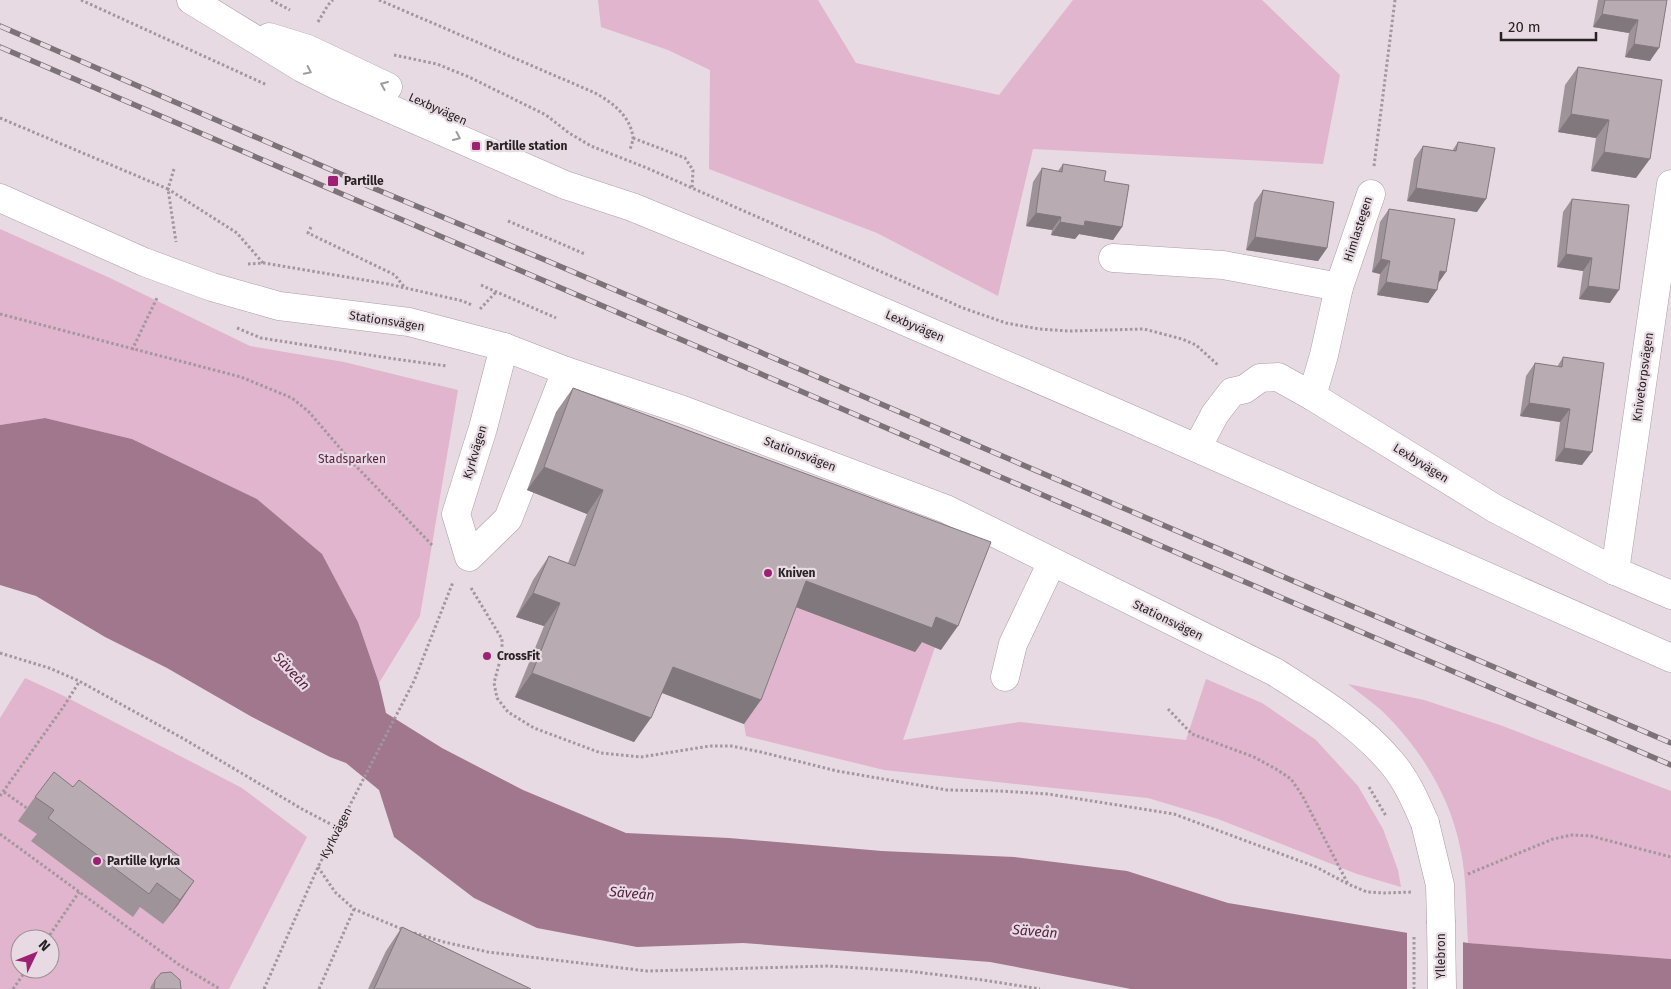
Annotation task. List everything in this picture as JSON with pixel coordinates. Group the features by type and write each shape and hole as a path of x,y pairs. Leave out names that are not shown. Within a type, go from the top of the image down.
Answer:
{"street":[{"name":"Lexbyvägen","path":"191,0 302,68 338,86 565,185 632,207 791,272 1197,448 1350,518 1671,658"},
{"name":"Knivetorpsvägen","path":"1615,571 1671,184"},
{"name":"Himlastegen","path":"1312,396 1324,355 1339,287 1370,194"},
{"name":"Stationsvägen","path":"0,198 170,272 212,288 279,306 408,322 504,347 566,371 683,410 946,509 1275,672 1358,729 1392,763 1414,798 1425,823 1440,885 1441,923"},
{"path":"1113,258 1223,264 1339,287"},
{"name":"Kyrkvägen","path":"504,347 483,428 456,514 469,557 508,519 566,371"},
{"name":"Lexbyvägen","path":"1197,448 1214,414 1232,392 1245,389 1260,378 1278,377 1494,508 1615,571 1671,594"},
{"path":"1005,677 1013,644 1052,562"},
{"name":"Yllebron","path":"1441,923 1442,989"}],"path":[{"path":"271,0 294,12"},
{"path":"310,20 317,23 333,0"},
{"path":"380,0 609,100 620,110 628,124 633,138 630,150"},
{"name":"Himlastegen","path":"1370,194 1395,0"},
{"path":"388,54 437,64 469,78 540,112 591,146 963,308 1006,323 1039,329 1069,331 1144,330 1182,339 1196,345 1245,389"},
{"path":"0,118 168,189 237,233 264,263"},
{"path":"633,138 685,158 693,170 692,189"},
{"path":"132,350 170,272 177,252 168,189 174,169"},
{"path":"508,222 585,254"},
{"path":"310,227 308,233 395,274 405,288"},
{"path":"246,264 264,263 405,288 463,301 479,309 497,291"},
{"path":"482,285 556,318"},
{"path":"0,314 241,377 292,398 308,412 352,462 437,550"},
{"path":"469,584 502,639 502,653 494,683 497,698 508,712 534,728 601,753 641,757 710,746 731,746 838,771 947,790 1048,794 1174,814 1316,867 1368,892 1411,892 1421,889"},
{"path":"0,653 49,668 79,681 338,828"},
{"path":"0,796 64,706 79,681"},
{"name":"Kyrkvägen","path":"264,989 318,867 414,681"},
{"path":"1168,709 1192,734 1254,757 1291,779 1302,795 1348,884"},
{"path":"1368,785 1387,817"},
{"path":"4,792 28,809"},
{"path":"0,834 178,964 220,989"},
{"path":"1465,875 1552,840 1572,835 1591,836 1671,856"},
{"path":"318,867 335,892 354,908 398,928 444,942 488,952 647,970 828,966 907,971 1040,989"},
{"path":"54,929 79,892"},
{"path":"319,989 354,908"}],"green space":[{"path":"598,0 818,0 856,63 999,95 1073,0 1262,0 1340,75 1323,164 1033,149 998,296 877,233 709,169 710,70 668,50 601,27"},
{"name":"Stadsparken","path":"0,229 110,278 250,346 344,362 458,390 420,616 379,683 358,622 322,555 257,499 132,439 45,418 0,425"},
{"path":"790,605 915,652 919,641 935,647 903,740 1020,722 1186,740 1206,679 1262,703 1316,740 1358,786 1383,829 1398,870 1401,887 1357,874 1218,819 1148,798 884,770 746,736 744,724"},
{"path":"25,678 62,695 242,788 307,837 229,989 0,989 0,718"},
{"path":"1348,684 1424,700 1500,725 1671,791 1671,959 1468,943 1465,883 1460,847 1449,809 1441,791 1420,756 1395,724"}],"water":[{"name":"Säveån","path":"45,418 132,439 257,499 322,554 358,622 379,683 386,713 442,748 523,790 626,833 729,838 882,851 1014,857 1127,871 1228,903 1468,943 1671,959 1671,989 1131,989 990,962 743,943 637,947 537,928 474,898 394,837 379,790 346,763 330,757 252,717 167,668 105,637 36,596 0,585 0,425"}],"pier":[{"path":"1407,930 1463,939 1463,989 1407,989"}],"building":[{"path":"1605,0 1667,0 1659,48 1634,44 1638,20 1602,14"},
{"path":"1578,67 1662,80 1650,159 1604,152 1609,120 1571,114"},
{"path":"1458,142 1495,148 1486,199 1416,188 1423,146 1456,151"},
{"path":"1063,164 1106,171 1104,181 1129,185 1122,227 1085,221 1084,226 1060,222 1061,217 1036,213 1042,168 1062,172"},
{"path":"1263,190 1334,202 1327,248 1255,237"},
{"path":"1572,199 1629,205 1619,290 1588,286 1592,258 1566,254"},
{"path":"1389,209 1455,219 1446,272 1440,271 1437,290 1386,282 1390,261 1381,259"},
{"path":"1563,357 1604,363 1592,452 1564,448 1570,409 1529,403 1535,363 1562,367"},
{"name":"Kniven","path":"573,388 991,542 958,626 936,617 932,628 806,581 761,700 673,667 651,718 532,673 560,603 533,593 549,556 575,566 603,490 544,467"},
{"path":"54,772 73,787 79,780 179,856 172,864 194,881 180,900 157,883 149,894 48,818 54,810 35,797"},
{"path":"402,927 531,989 374,989"},
{"path":"171,972 180,980 181,989 154,989 155,980 161,973"}],"railway":[{"path":"0,26 366,185 550,262 1671,743"},
{"path":"0,47 1671,765"}],"place":[{"name":"Partille station","path":"476,146"},
{"name":"Partille","path":"333,181"},
{"name":"Kniven","path":"768,573"},
{"name":"CrossFit","path":"487,656"},
{"name":"Partille kyrka","path":"97,861"}]}
